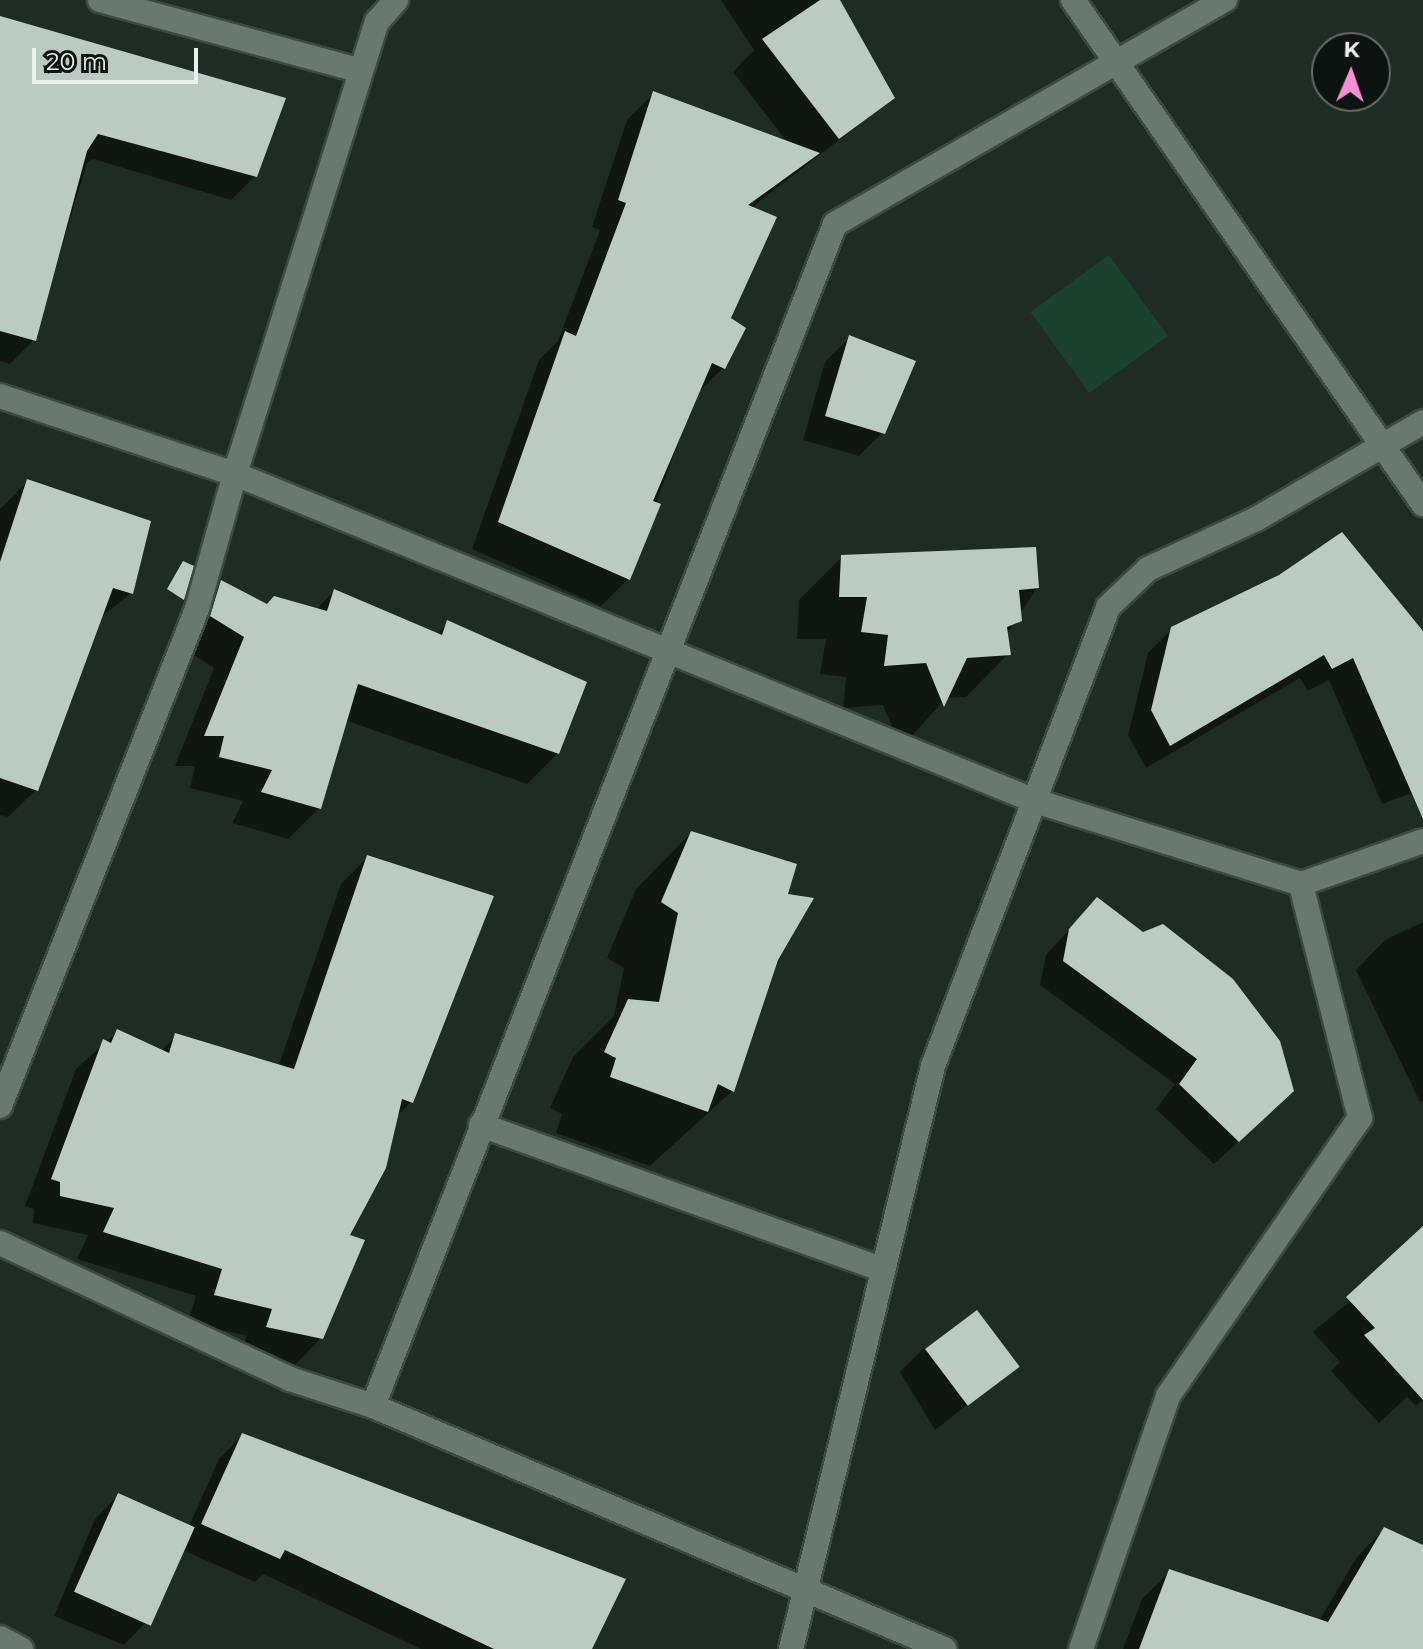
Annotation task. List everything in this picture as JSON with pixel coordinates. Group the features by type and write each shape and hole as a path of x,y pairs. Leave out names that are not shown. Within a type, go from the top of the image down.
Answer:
{"street":[{"path":"100,0 361,71"},
{"path":"0,1106 197,609 235,474 377,22 396,0"},
{"path":"1073,0 1114,67 1423,504"},
{"path":"373,1406 666,649 835,224 1114,67 1225,0"},
{"path":"0,396 235,474 1035,801 1301,884 1423,841"},
{"path":"791,1649 879,1268 933,1066 1108,607 1148,569 1384,446 1423,422"},
{"path":"1081,1649 1168,1396 1360,1118 1301,884"},
{"path":"481,1125 879,1268"},
{"path":"0,1243 290,1379 373,1406 944,1649"},
{"path":"0,1638 21,1649"}],"green space":[{"path":"1109,255 1168,336 1089,393 1031,312"}],"building":[{"path":"820,0 840,0 895,98 839,139 762,39"},
{"path":"0,16 286,98 257,177 98,134 87,151 36,341 0,331"},
{"path":"653,91 820,153 748,205 777,217 731,318 746,328 725,369 712,363 653,501 661,504 630,580 498,522 565,331 576,336 626,203 618,200"},
{"path":"849,335 916,361 885,434 825,416"},
{"path":"27,479 151,521 133,594 113,588 38,791 0,778 0,562"},
{"path":"1342,532 1423,631 1423,819 1353,658 1332,669 1324,655 1170,746 1151,710 1171,627 1279,575"},
{"path":"1036,547 1039,588 1019,590 1022,621 1007,627 1011,655 967,658 944,707 926,663 884,666 888,635 861,632 867,597 839,597 841,555"},
{"path":"183,561 194,566 184,600 167,589"},
{"path":"221,580 267,604 274,596 327,611 334,589 442,635 447,620 587,682 559,754 358,684 321,809 261,792 272,770 219,757 224,736 204,736 244,637 210,616"},
{"path":"691,831 797,864 788,894 814,898 778,960 734,1092 718,1084 708,1112 610,1077 616,1058 604,1052 628,999 659,1002 678,913 661,902"},
{"path":"367,855 494,896 413,1103 402,1099 386,1168 350,1235 365,1240 323,1339 266,1327 272,1309 214,1295 222,1269 103,1232 114,1208 60,1196 60,1182 51,1179 103,1039 111,1043 117,1029 169,1053 175,1033 294,1069"},
{"path":"1097,897 1143,932 1163,924 1233,979 1280,1041 1294,1091 1239,1142 1179,1084 1197,1059 1063,961 1069,929"},
{"path":"1423,1226 1423,1400 1364,1335 1375,1328 1346,1297"},
{"path":"977,1310 1020,1367 968,1406 925,1349"},
{"path":"242,1433 626,1579 592,1649 494,1649 285,1550 280,1559 201,1524"},
{"path":"118,1493 195,1527 151,1626 74,1592"},
{"path":"1384,1527 1423,1545 1423,1649 1139,1649 1169,1569 1328,1622"}]}
